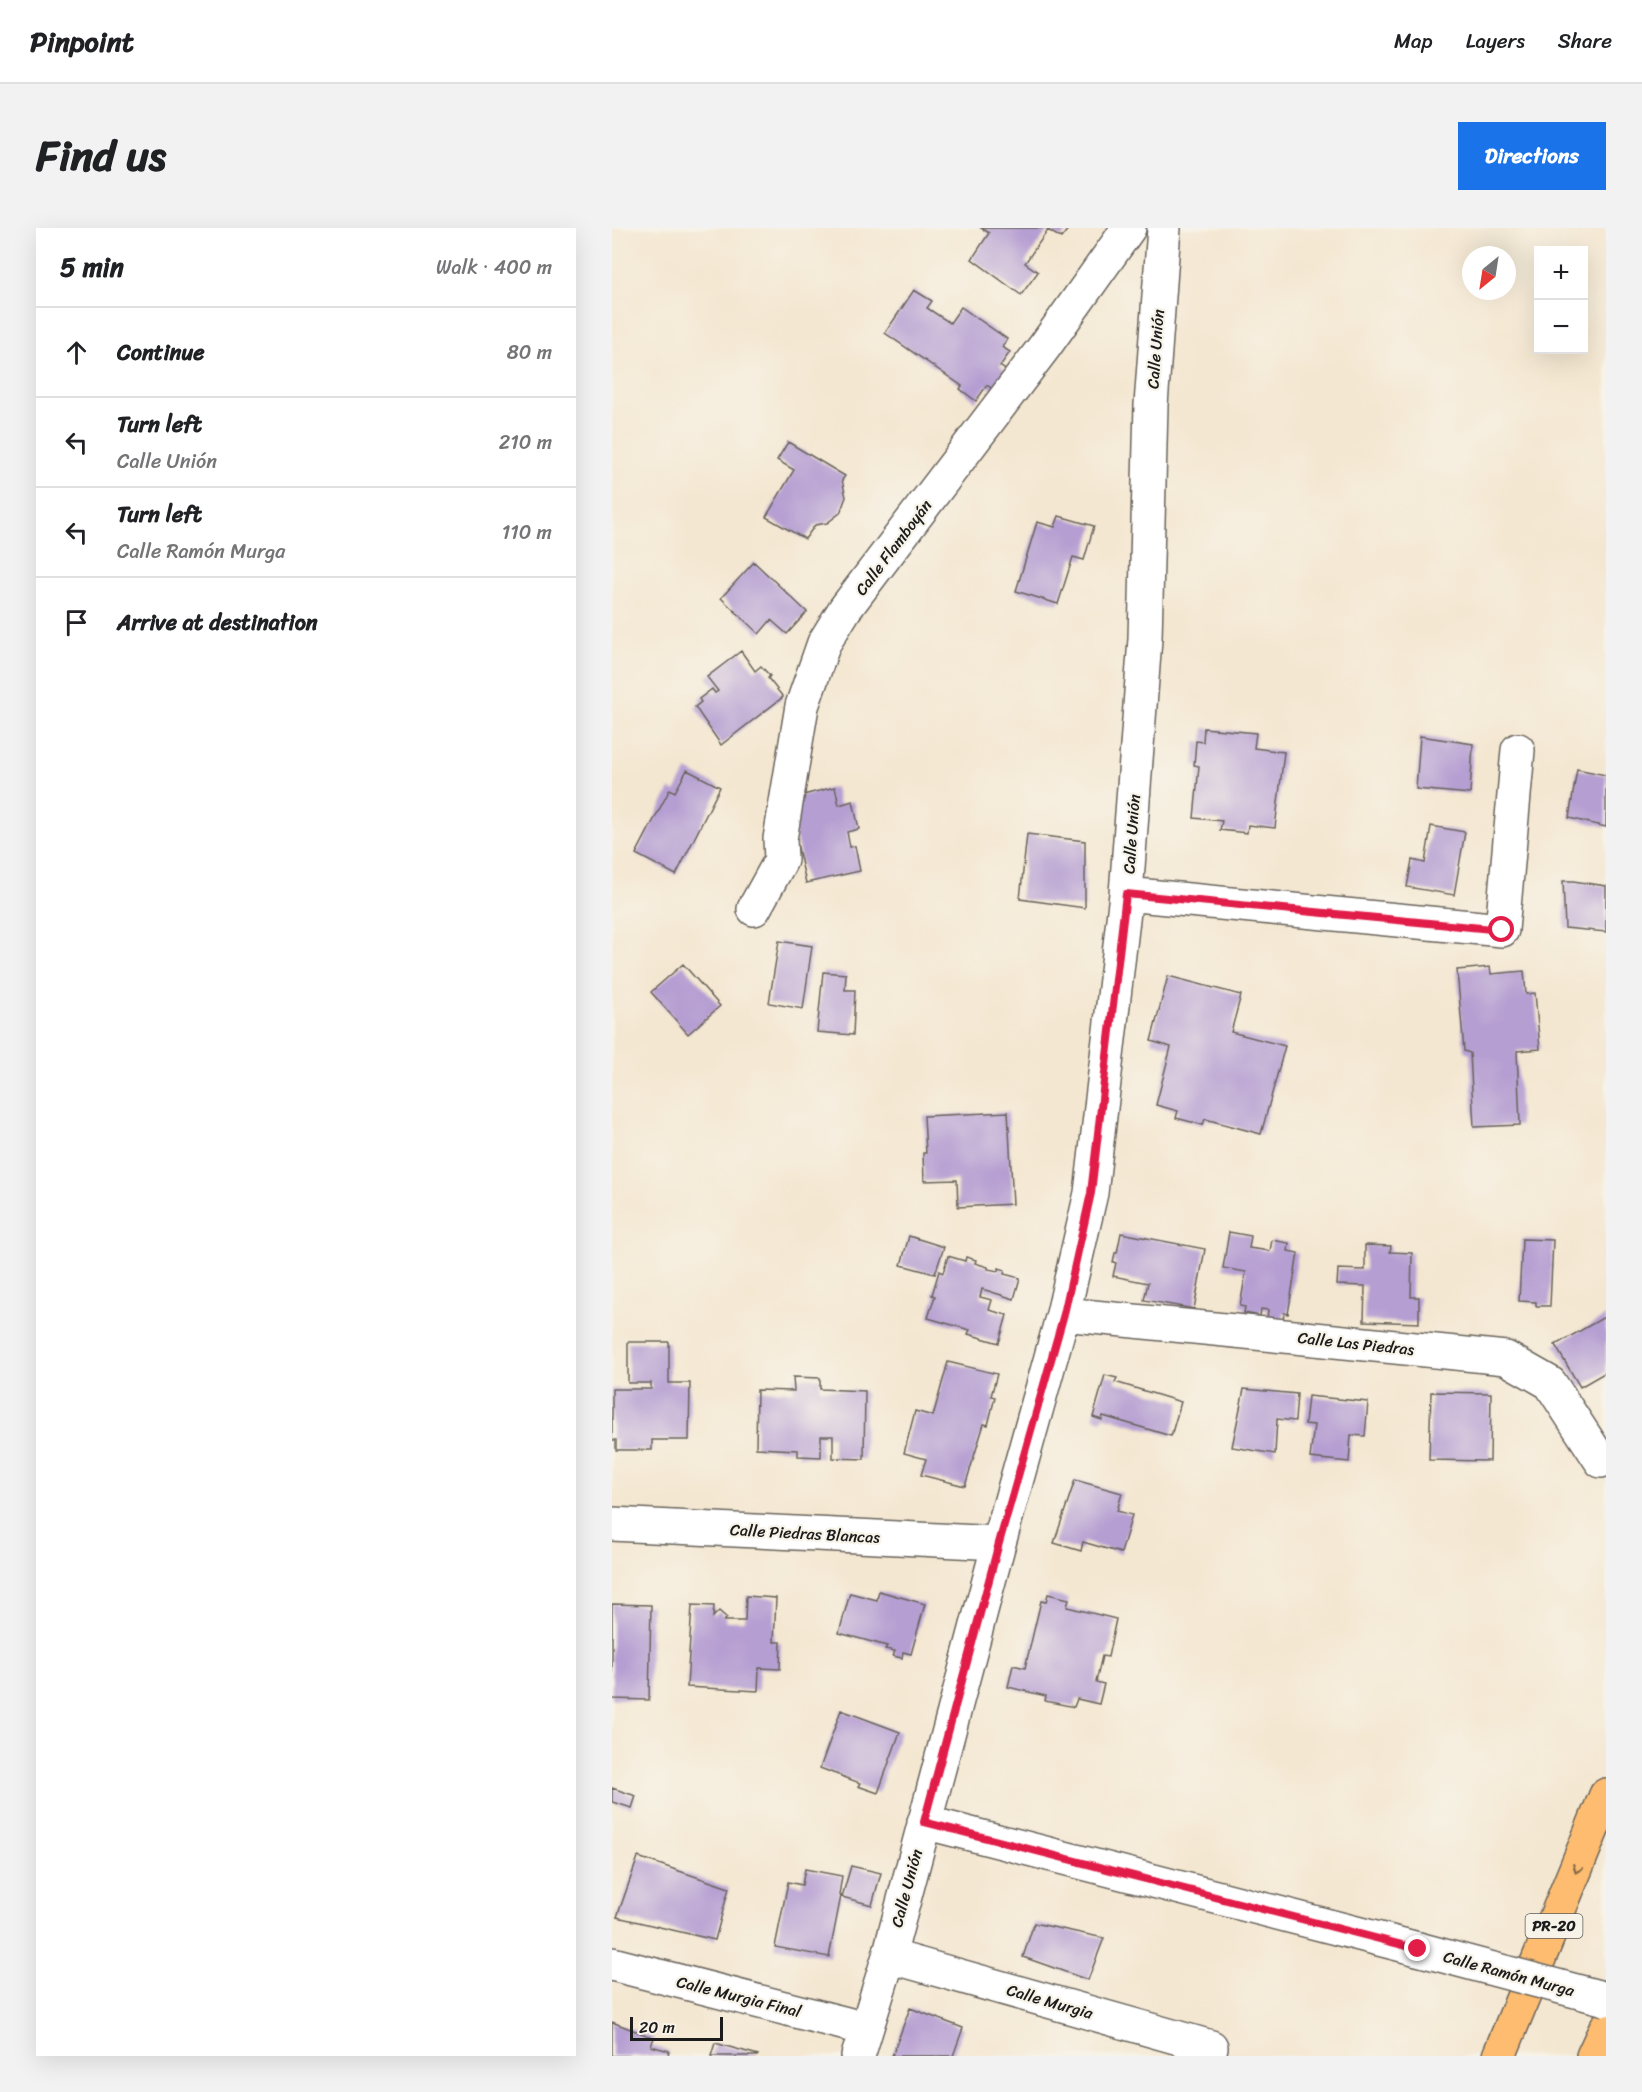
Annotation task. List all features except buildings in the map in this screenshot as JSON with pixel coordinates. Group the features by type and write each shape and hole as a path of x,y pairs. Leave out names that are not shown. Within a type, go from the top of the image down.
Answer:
{"highway":[{"name":"PR-20","path":"1499,2056 1604,1796"},
{"path":"1593,2056 1606,2028"}],"street":[{"name":"Calle Flamboyán","path":"754,909 781,860 780,839 802,706 824,643 853,599 1045,346 1129,228"},
{"name":"Calle Unión","path":"862,2042 889,1956 999,1543 1064,1314 1091,1193 1126,894 1145,639 1151,405 1164,228"},
{"path":"1126,894 1502,930 1518,750"},
{"name":"Calle Las Piedras","path":"1064,1314 1506,1358 1550,1383 1601,1461"},
{"name":"Calle Piedras Blancas","path":"612,1524 999,1543"},
{"name":"Calle Ramón Murga","path":"924,1822 1606,1999"},
{"name":"Calle Murgia","path":"889,1956 1210,2052"},
{"name":"Calle Murgia Final","path":"612,1964 862,2042"}],"route":[{"path":"1418,1949 924,1822 999,1543 1064,1314 1091,1193 1126,894 1502,930"}]}
